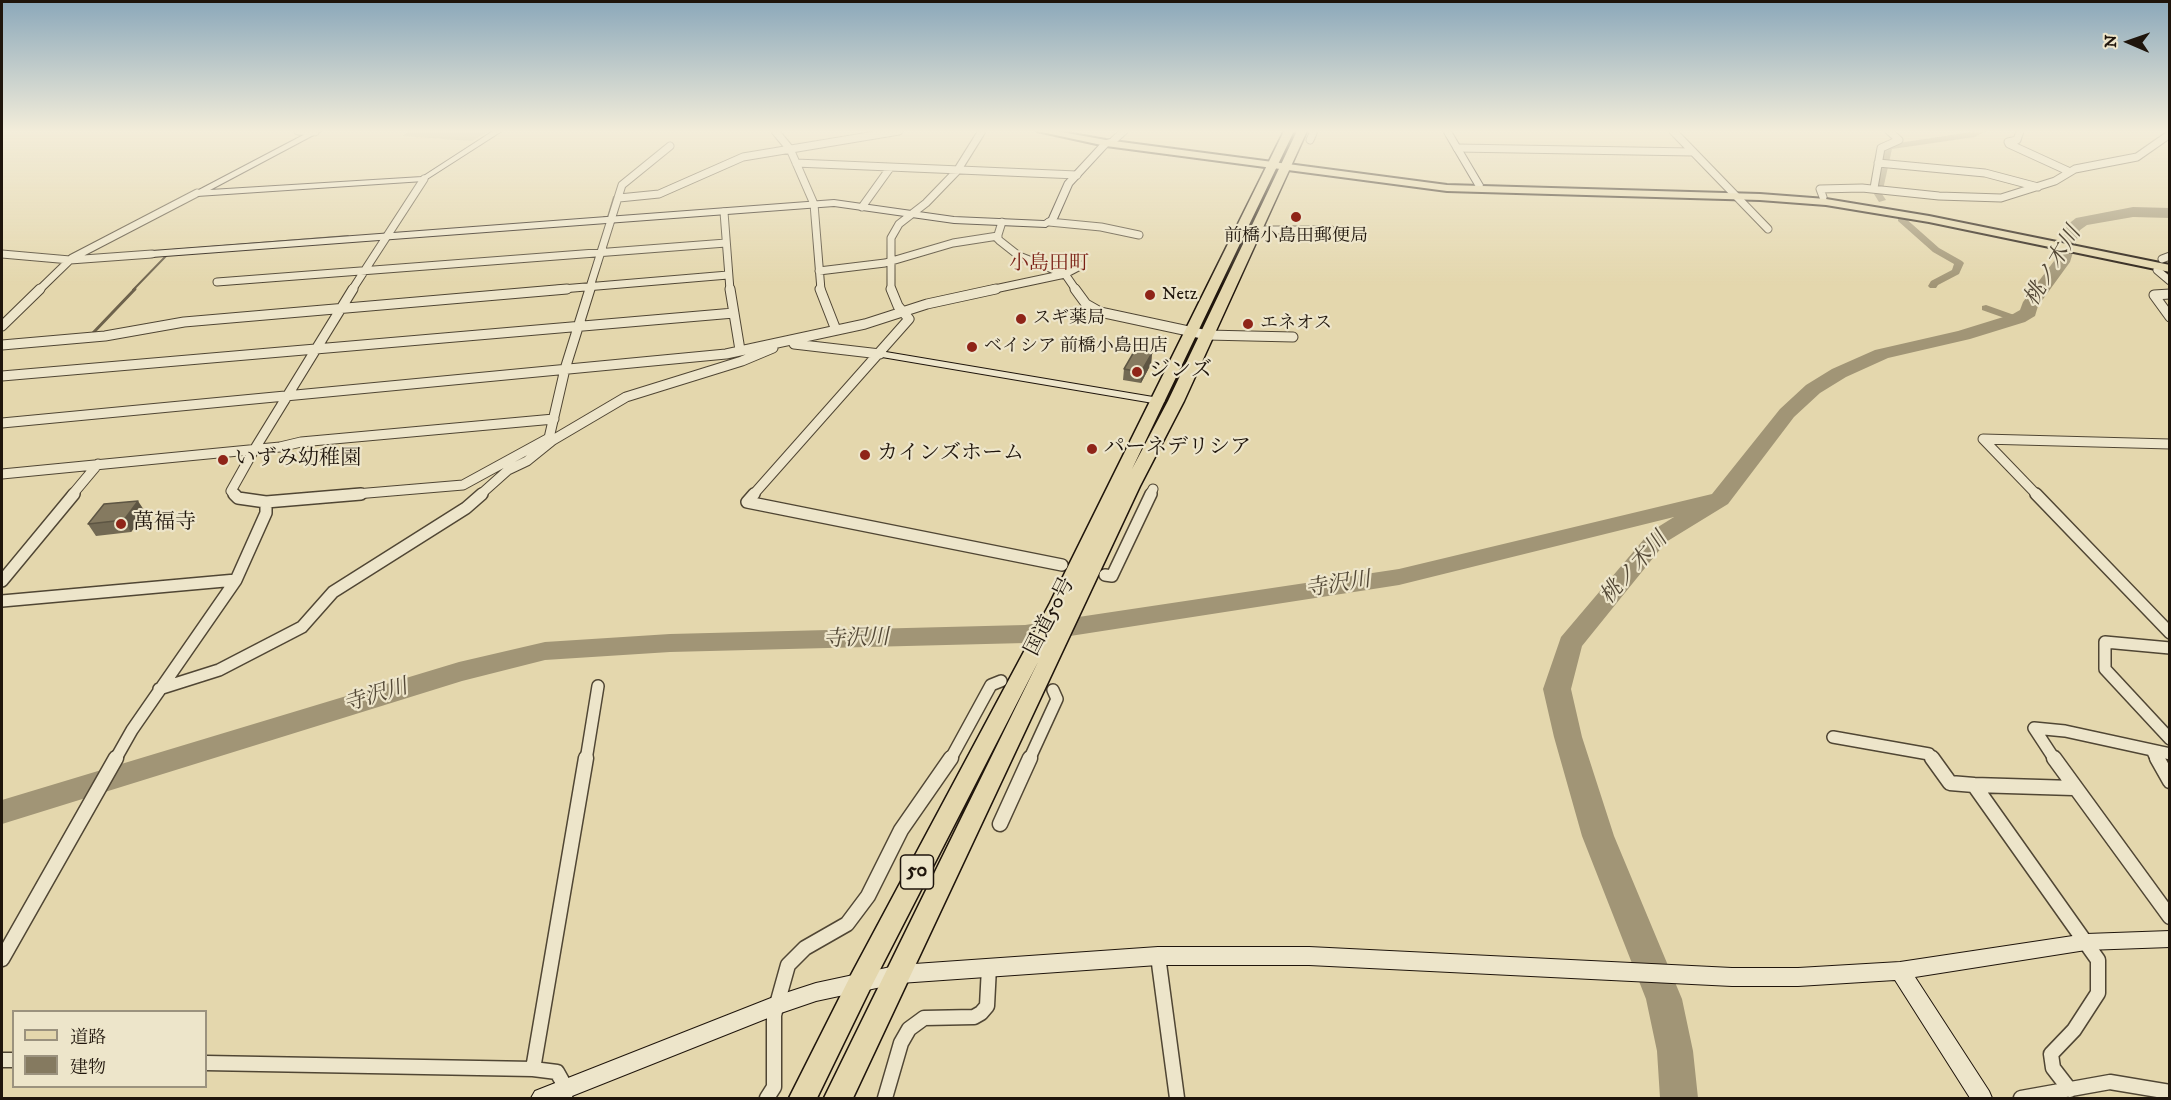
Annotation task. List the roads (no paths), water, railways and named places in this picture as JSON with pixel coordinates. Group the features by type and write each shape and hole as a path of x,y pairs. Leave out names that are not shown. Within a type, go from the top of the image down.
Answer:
{"highway":[{"name":"国道50号","path":"838,1098 900,974 1047,645 1059,603 1191,332 1271,182"},
{"name":"国道50号","path":"803,1098 861,981 1047,645 1079,600 1257,230 1274,182"}],"main road":[{"path":"1419,182 1481,190 1734,194 1853,206 1987,229"},
{"path":"1442,182 1823,197 2124,257 2169,269"},
{"path":"2124,257 2167,260"}],"street":[{"path":"2,326 70,260 219,182"},
{"path":"197,194 374,182"},
{"path":"422,182 339,309 254,450 231,490 238,498 266,502 462,485 626,397 771,349 798,343 879,354 1016,380 1159,401"},
{"path":"159,689 219,670 302,627 333,592 466,508 508,470 526,460 551,439 565,369 622,185 625,182"},
{"path":"619,198 659,194 685,182"},
{"path":"804,182 814,204 819,288 836,330"},
{"path":"862,207 880,182"},
{"path":"946,182 910,214 891,238 889,261 891,290 909,319 747,502 1062,565"},
{"path":"1049,222 1053,219 1070,182"},
{"path":"1723,182 1768,230"},
{"path":"1874,188 1876,182"},
{"path":"2020,182 2038,187"},
{"path":"1823,197 1819,190 1874,188 1990,199 2013,196 2051,182"},
{"path":"2,254 70,260 834,203 910,214 1101,227 1140,235"},
{"path":"724,212 728,275 740,350"},
{"path":"1002,222 998,236 1000,241 1019,256 1065,274 1086,304 1100,312 1207,335 1293,337"},
{"path":"1257,230 1331,230"},
{"path":"819,271 889,261 953,243 998,236"},
{"path":"217,282 726,243"},
{"path":"2,423 726,354 836,330 1033,279 1065,274 1082,265"},
{"path":"2157,270 2169,281"},
{"path":"2,345 105,336 184,321 728,275"},
{"path":"2169,294 2154,295 2169,317"},
{"path":"2,376 734,313"},
{"path":"704,373 740,350"},
{"path":"2,474 254,450 301,442 554,419"},
{"path":"2169,444 1983,439 2169,633"},
{"path":"2,581 98,464"},
{"path":"1105,575 1112,576 1153,489"},
{"path":"2,959 159,689 236,580 266,513 266,502"},
{"path":"2,601 236,580"},
{"path":"2169,648 2104,642 2104,669 2169,739"},
{"path":"767,1098 774,1087 776,1005 788,965 795,955 847,924 868,896 901,830 942,774 992,685 1001,681"},
{"path":"533,1069 598,686"},
{"path":"999,824 1057,699 1053,690"},
{"path":"2169,754 2065,731 2034,728 2073,788 2169,916"},
{"path":"1833,737 1929,754 1950,783 2073,788"},
{"path":"2153,752 2169,781"},
{"path":"1974,784 2098,960 2098,993 2074,1030 2050,1054 2053,1068 2070,1090"},
{"path":"542,1098 566,1093 776,1005 861,981 900,974 1158,956 1309,956 1732,977 1798,978 1900,971 2086,942 2169,939"},
{"path":"1158,956 1177,1098"},
{"path":"885,1098 901,1043 909,1029 924,1018 974,1017 981,1013 987,1006 989,967"},
{"path":"1900,971 1982,1098"},
{"path":"207,1063 533,1069 557,1072 566,1093"},
{"path":"2021,1098 2109,1082 2169,1092"}],"waterway":[{"path":"1880,182 1878,194 1882,200"},
{"path":"604,217 608,217 614,197"},
{"name":"桃ノ木川","path":"1720,499 1787,413 1813,389 1839,373 1882,354 1963,335 2019,318 2029,312 2029,306 2062,262 2073,228 2082,221 2133,212 2170,213"},
{"path":"1901,219 1936,250 1959,263 1956,272 1934,283 1933,286"},
{"path":"172,250 348,236"},
{"path":"133,290 166,256"},
{"path":"92,334 135,289"},
{"path":"1986,308 2013,318"},
{"name":"寺沢川","path":"2,812 459,672 545,651 670,643 1025,634 1399,577 1720,499"},
{"name":"桃ノ木川","path":"1679,1098 1675,1051 1664,999 1598,836 1568,737 1557,689 1570,643 1658,537 1720,499"}],"place":[{"name":"前橋小島田郵便局","path":"1296,217"},
{"name":"Netz","path":"1150,295"},
{"name":"スギ薬局","path":"1021,319"},
{"name":"エネオス","path":"1248,324"},
{"name":"ベイシア 前橋小島田店","path":"972,347"},
{"name":"ジンズ","path":"1137,372"},
{"name":"パーネデリシア","path":"1092,449"},
{"name":"カインズホーム","path":"865,455"},
{"name":"いずみ幼稚園","path":"223,460"},
{"name":"萬福寺","path":"121,524"}],"district":[{"name":"小島田町","path":"1049,265"}]}
